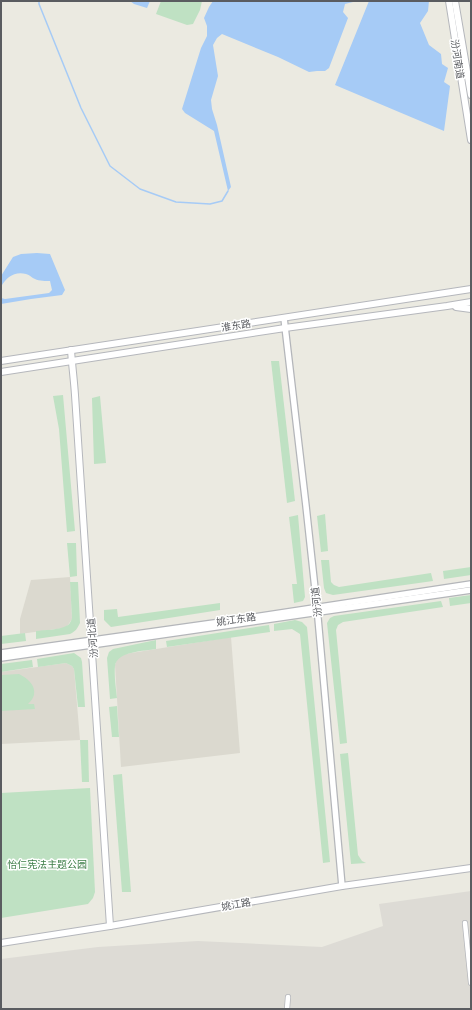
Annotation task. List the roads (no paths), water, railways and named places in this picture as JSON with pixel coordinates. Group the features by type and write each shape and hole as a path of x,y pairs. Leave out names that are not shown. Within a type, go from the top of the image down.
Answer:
{"main road":[{"name":"汾河南道","path":"448,1 471,140"},
{"name":"汾河南道","path":"454,1 471,95"},
{"path":"452,292 471,284"},
{"name":"淮东路","path":"1,361 471,290"},
{"name":"淮东路","path":"1,372 286,328 471,302"},
{"path":"447,306 471,309"},
{"name":"汾河北道","path":"71,350 101,773 110,926"},
{"name":"姚江路","path":"1,943 110,926 342,886 471,868"}],"street":[{"name":"汾河道","path":"284,318 317,609 342,886"},
{"name":"姚江东路","path":"1,658 471,584"},
{"name":"姚江东路","path":"317,609 471,590"},
{"name":"姚江东路","path":"1,653 92,643"},
{"path":"465,923 471,983"},
{"path":"287,1009 288,997"}],"water":[{"path":"130,1 150,1 147,8 134,4"},
{"path":"213,1 353,1 345,4 343,12 348,18 329,68 325,71 309,72 278,57 222,34 217,38 213,45 218,76 211,100 231,187 228,191 214,131 185,113 182,109 201,48 207,36 207,26 204,18"},
{"path":"369,1 429,1 428,11 420,23 429,45 441,54 442,64 448,68 444,82 450,86 444,131 335,85"},
{"path":"21,254 50,254 65,290 62,295 1,304 1,298 5,299 49,293 52,290 50,281 37,280 27,274 22,273 15,274 5,280 1,287 1,276 13,257"}],"waterway":[{"path":"39,1 81,108 110,166 140,189 176,202 210,204 222,201 228,191"}],"park label":[{"name":"怡仁宪法主题公园","path":"47,864"}]}
